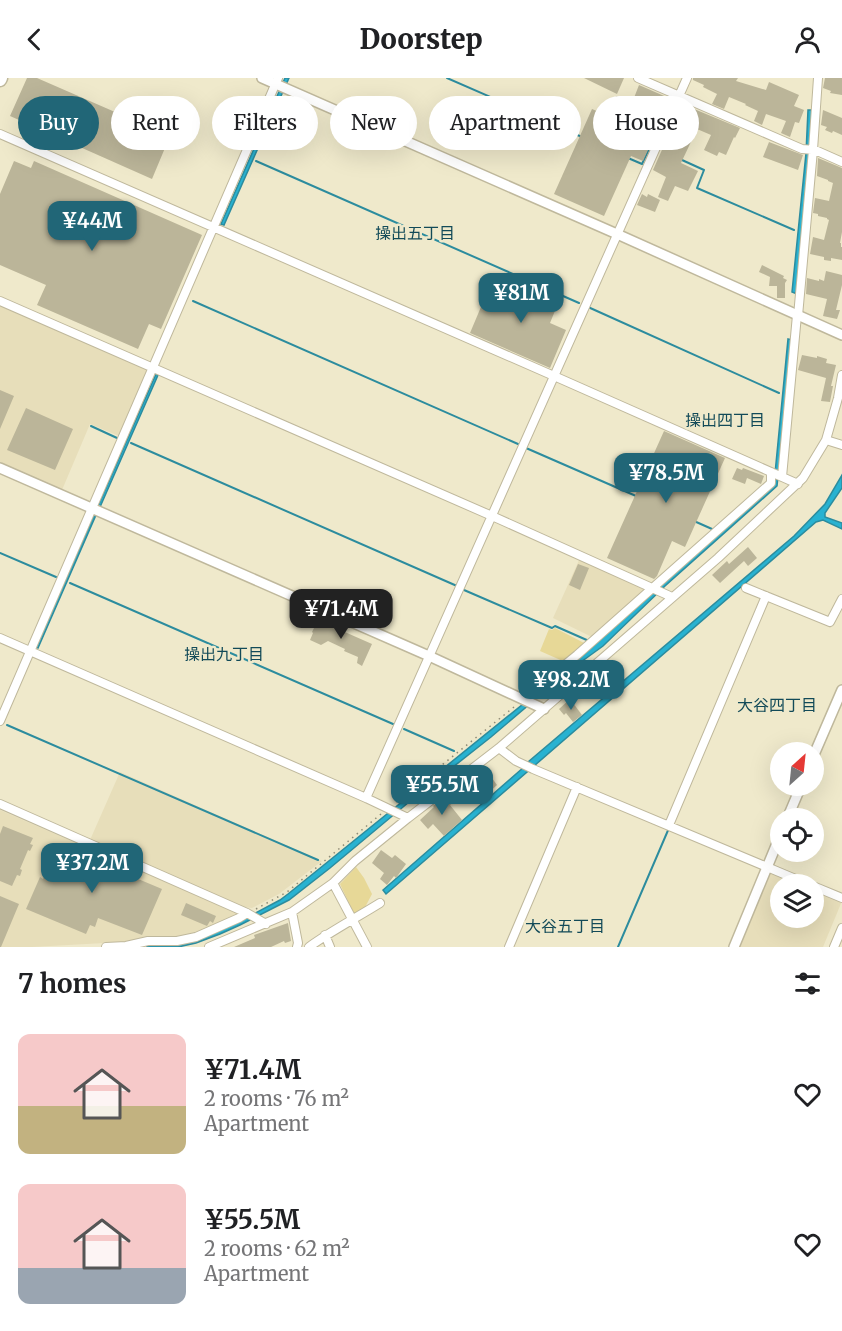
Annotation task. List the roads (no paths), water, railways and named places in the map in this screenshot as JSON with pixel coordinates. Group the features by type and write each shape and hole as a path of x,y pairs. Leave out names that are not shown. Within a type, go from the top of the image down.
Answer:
{"street":[{"path":"262,78 277,81 287,89 842,335"},
{"path":"638,78 679,96 687,78"},
{"path":"782,477 818,78"},
{"path":"0,721 277,81"},
{"path":"699,104 842,162"},
{"path":"0,134 798,484"},
{"path":"366,798 655,150"},
{"path":"0,301 672,597"},
{"path":"209,947 292,912 333,883 355,861 499,748 718,558 803,478 826,440 842,375"},
{"path":"826,440 842,445"},
{"path":"0,468 429,656 544,709"},
{"path":"523,699 577,655 771,483 771,472"},
{"path":"746,588 830,622 842,599"},
{"path":"669,825 766,596"},
{"path":"0,638 408,818"},
{"path":"819,742 842,690"},
{"path":"499,748 516,761 533,769 784,874"},
{"path":"509,947 577,787"},
{"path":"0,804 247,913 266,924"},
{"path":"734,947 770,860"},
{"path":"333,883 367,947"},
{"path":"824,891 842,898"},
{"path":"309,947 380,903"},
{"path":"292,912 297,947"},
{"path":"106,947 126,946 148,941 166,944 196,937 247,913"},
{"path":"834,947 842,928"},
{"path":"325,935 330,947"}],"water":[{"path":"285,78 289,78 281,96 277,96"},
{"path":"808,110 812,110 811,153 797,294 792,292"},
{"path":"253,150 257,150 224,225 221,224"},
{"path":"788,339 793,340 777,486 665,586 603,646 570,670 491,737 289,900 240,925 196,943 178,947 147,947 147,945 172,944 246,918 280,900 580,658 774,484"},
{"path":"156,374 158,375 100,507 98,506"},
{"path":"842,475 842,488 825,513 825,517 842,523 842,529 823,520 816,522 386,894 383,890 528,762 794,536 825,504"},
{"path":"94,515 96,515 38,648 36,647"}],"waterway":[{"path":"447,78 582,137"},
{"path":"628,158 642,164 649,150"},
{"path":"682,160 704,170 697,188 794,230"},
{"path":"256,161 579,303"},
{"path":"193,301 518,444"},
{"path":"588,307 779,393"},
{"path":"91,426 117,438"},
{"path":"131,443 457,586"},
{"path":"526,448 636,496"},
{"path":"694,521 712,529"},
{"path":"0,553 56,577"},
{"path":"70,583 393,724"},
{"path":"464,590 552,628 555,626 589,641"},
{"path":"7,725 318,860"},
{"path":"404,729 454,751"},
{"path":"618,947 669,828"}],"district":[{"name":"操出五丁目","path":"415,233"},
{"name":"操出四丁目","path":"725,420"},
{"name":"操出九丁目","path":"224,654"},
{"name":"大谷四丁目","path":"777,705"},
{"name":"大谷五丁目","path":"565,926"}]}
